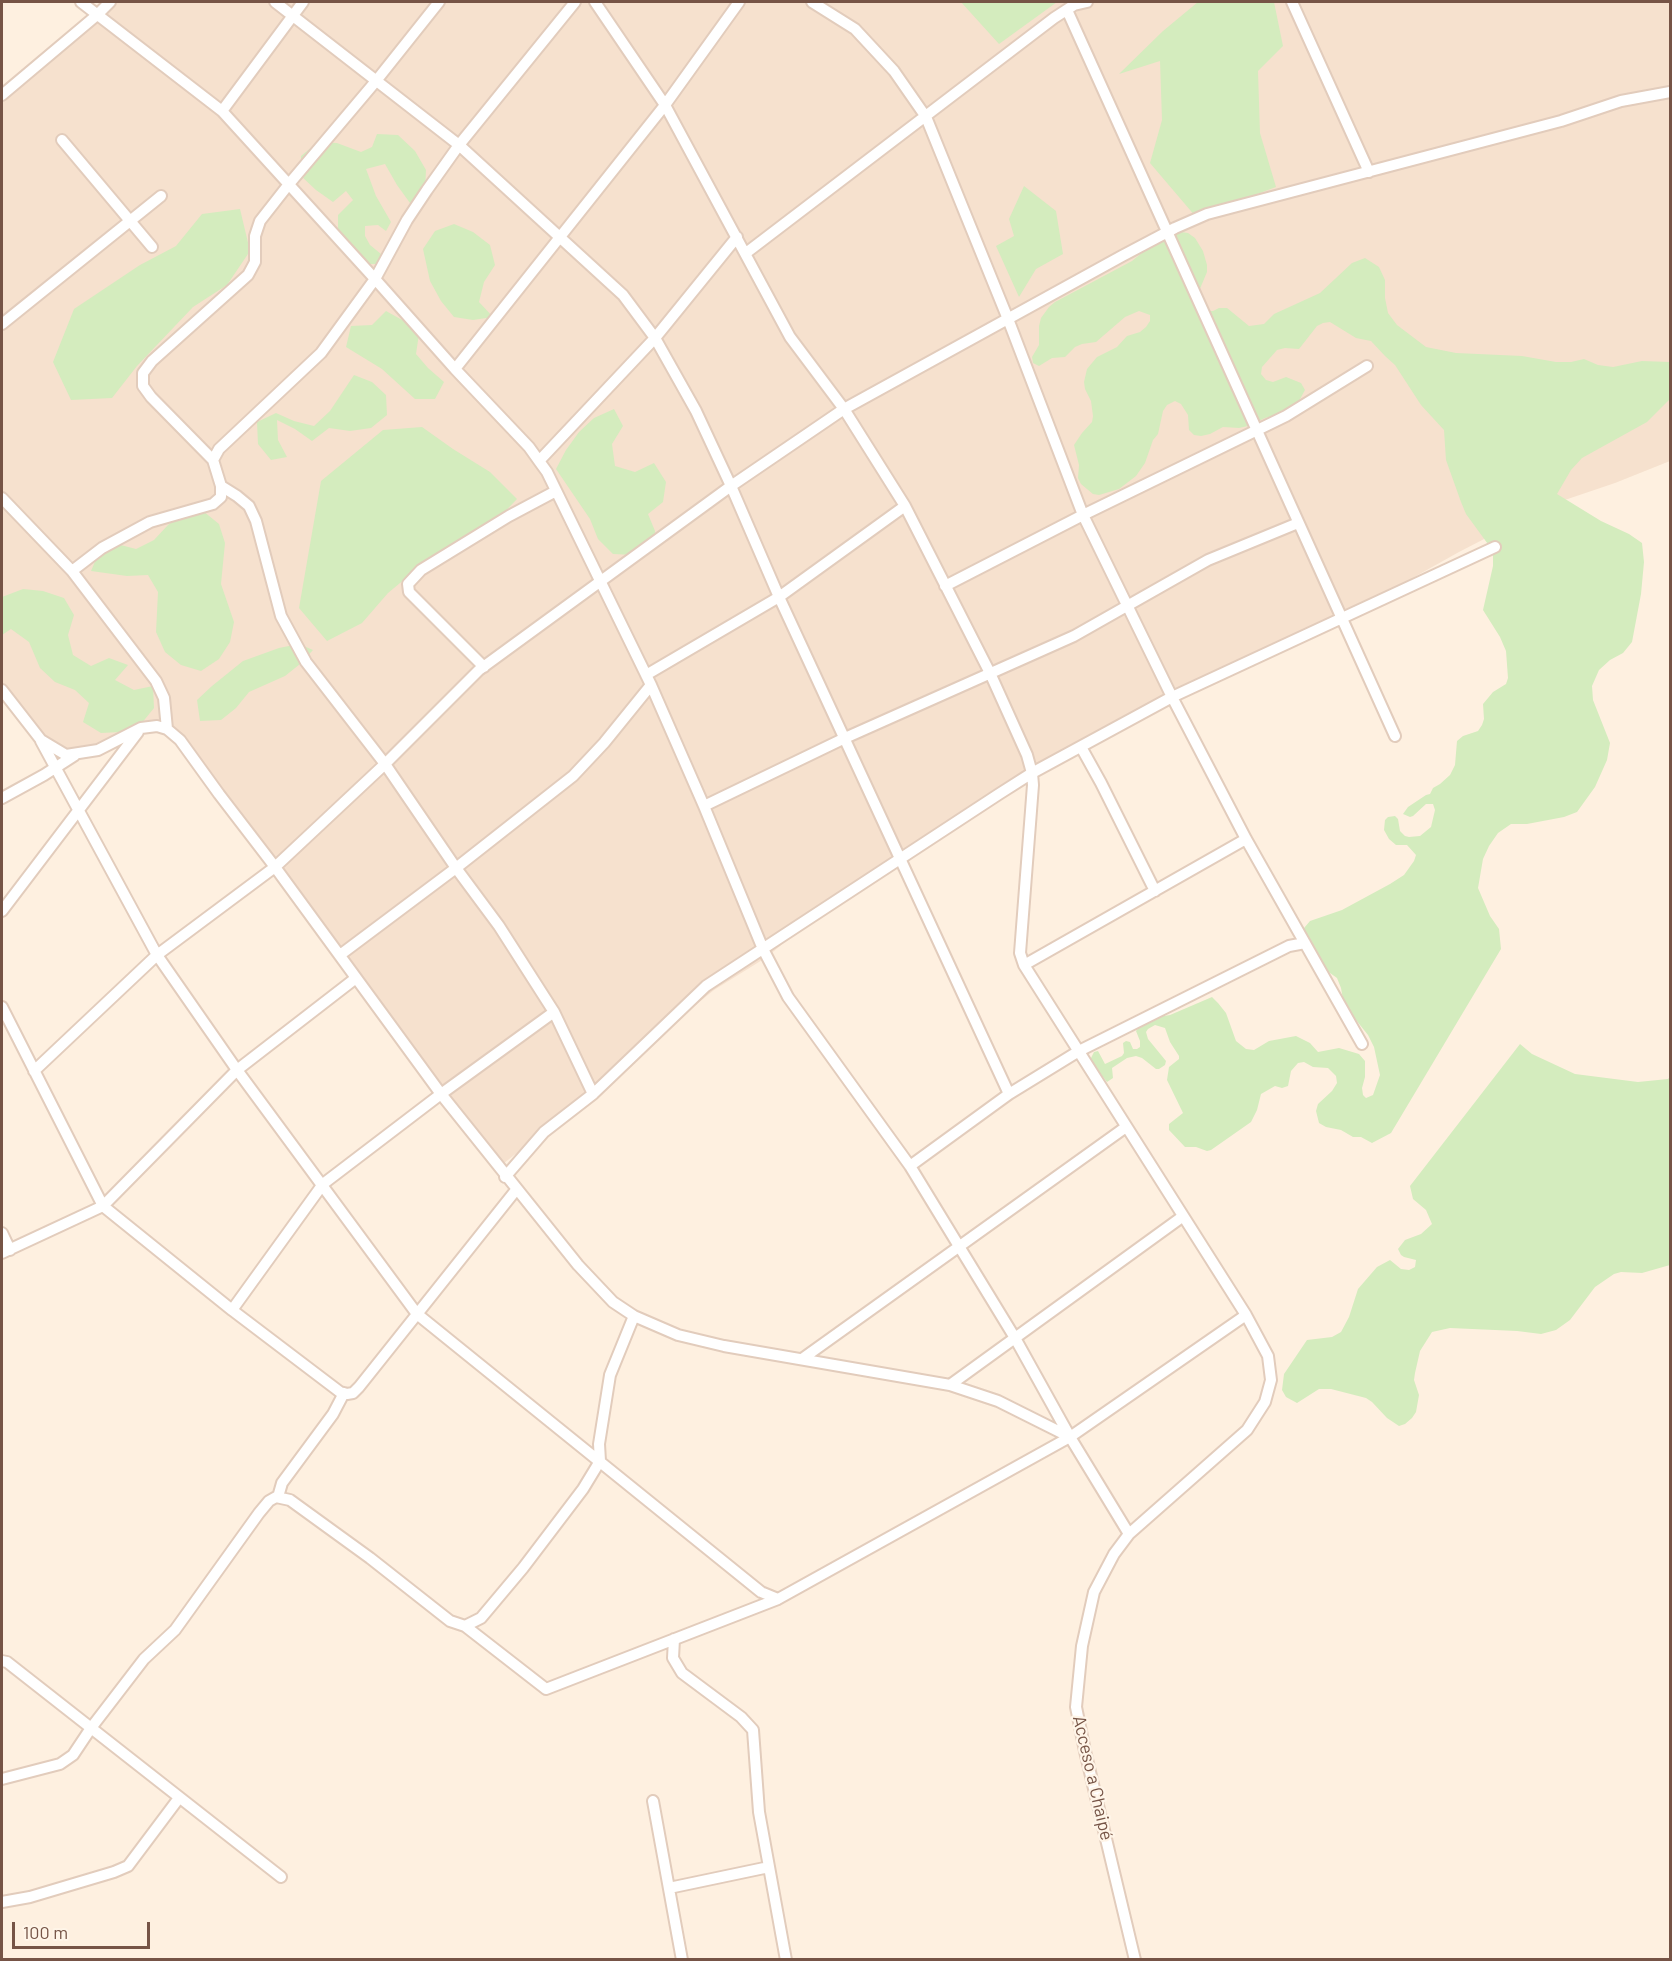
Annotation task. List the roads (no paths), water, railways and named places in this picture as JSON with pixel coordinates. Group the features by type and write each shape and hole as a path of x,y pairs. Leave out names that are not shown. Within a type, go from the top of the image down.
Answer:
{"street":[{"path":"81,2 222,111 455,369 529,447 538,460 556,491 649,680 763,949 788,997 910,1166 1015,1338 1070,1437 1129,1534"},
{"path":"2,95 110,2"},
{"path":"275,2 459,145 623,295 655,338 696,411 778,597 1009,1094"},
{"path":"222,111 303,2"},
{"path":"72,571 102,548 150,522 213,504 220,497 221,486 213,460 151,397 143,386 143,373 152,361 248,275 255,262 255,236 260,221 439,2"},
{"path":"213,460 219,449 321,353 375,279 407,220 459,145 575,2"},
{"path":"595,2 665,105 790,337 844,409 905,506 990,673 1027,755 1033,785 1020,953 1024,965 1246,839"},
{"path":"455,369 665,105 739,2"},
{"path":"812,2 855,29 894,71 926,117 1008,319 1083,515 1172,697 1246,839 1362,1044"},
{"path":"746,253 1054,18 1074,5 1087,2"},
{"path":"1292,2 1369,172"},
{"path":"1067,10 1395,736"},
{"path":"34,1071 156,955 276,867 484,667 731,486 844,409 1167,232 1207,214 1562,122 1621,101 1671,92"},
{"path":"62,140 152,247"},
{"path":"2,321 161,196"},
{"path":"538,460 655,338 737,237"},
{"path":"945,586 1083,515 1286,416 1366,366"},
{"path":"221,486 249,506 256,521 281,616 306,662 385,764 499,926 554,1012 592,1094"},
{"path":"484,667 409,592 408,584 421,570 509,516 556,491"},
{"path":"2,498 72,571 156,681 164,698 167,729"},
{"path":"340,955 573,776 604,743 649,680 778,597 905,506"},
{"path":"704,806 845,738 1074,636 1208,560 1298,523"},
{"path":"505,1177 544,1132 592,1094 706,986 1032,773 1172,697 1495,547"},
{"path":"2,690 41,740 156,955 237,1070 417,1314 760,1592 778,1599"},
{"path":"41,740 66,755 98,750 141,728 157,726 167,729 180,740 276,867 441,1094 505,1177 578,1265 613,1302 634,1317 690,1338 724,1346 950,1385 998,1401 1070,1437"},
{"path":"2,910 141,728"},
{"path":"1081,747 1155,891"},
{"path":"2,798 78,753"},
{"path":"910,1166 1009,1094 1078,1051 1289,946 1305,943"},
{"name":"Acceso a Chaipé","path":"1024,965 1245,1315 1268,1356 1271,1380 1265,1402 1247,1430 1129,1534 1114,1554 1094,1592 1082,1646 1077,1707 1085,1751 1135,1959"},
{"path":"2,1233 6,1252 103,1206 237,1070 356,978"},
{"path":"2,1007 103,1206 232,1310 344,1394 353,1393 359,1387 516,1190"},
{"path":"232,1310 323,1184 554,1012"},
{"path":"802,1359 1126,1127"},
{"path":"950,1385 1182,1217"},
{"path":"2,1779 60,1764 73,1755 144,1659 175,1630 259,1513 269,1501 278,1497 290,1500 370,1558 450,1621 465,1626 546,1689 778,1599 1070,1437 1245,1315"},
{"path":"465,1626 481,1617 523,1568 584,1490 600,1461 599,1444 610,1375 634,1317"},
{"path":"278,1497 282,1483 333,1414 344,1394"},
{"path":"674,1639 673,1658 682,1673 741,1717 753,1730 759,1812 786,1959"},
{"path":"2,1649 4,1662 281,1877"},
{"path":"2,1902 30,1897 128,1866 179,1798"},
{"path":"653,1801 682,1959"},
{"path":"669,1888 769,1867"}]}
